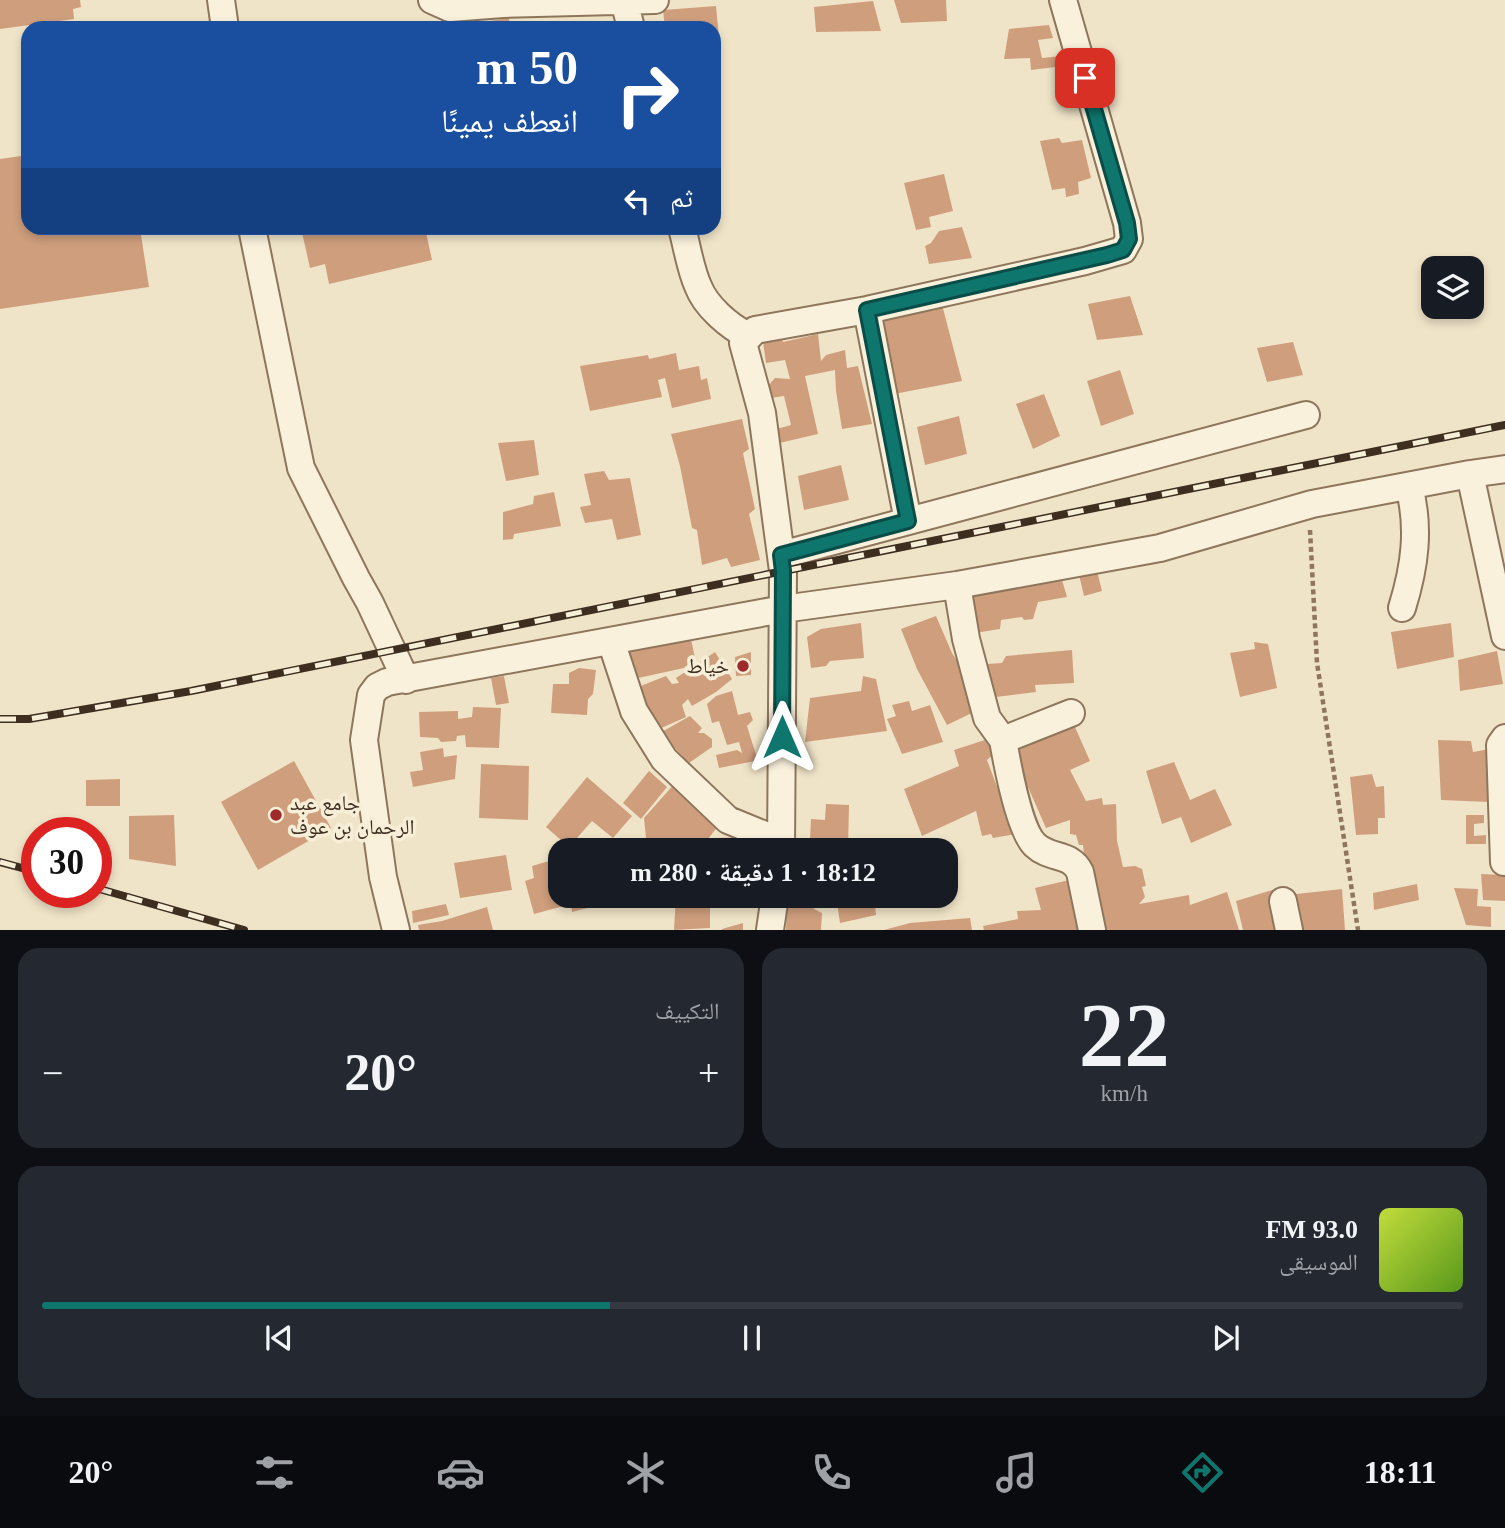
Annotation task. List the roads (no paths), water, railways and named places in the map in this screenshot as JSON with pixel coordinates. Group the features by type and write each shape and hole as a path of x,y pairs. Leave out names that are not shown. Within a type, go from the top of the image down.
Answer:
{"street":[{"path":"221,0 224,21"},
{"path":"432,0 450,8 655,0"},
{"path":"782,838 781,555 762,413 743,343 755,330 867,310 1123,250 1129,239 1127,223 1063,0"},
{"path":"624,1 629,21"},
{"path":"253,235 301,468 406,680"},
{"path":"684,235 698,287 711,306 734,329 748,336"},
{"path":"867,310 908,521"},
{"path":"781,555 1306,415"},
{"path":"396,929 383,877 364,740 371,695 377,687 387,682 783,609 957,585 1160,548 1312,505 1505,469"},
{"path":"1470,474 1505,636"},
{"path":"1402,608 1414,562 1417,536 1409,485"},
{"path":"957,585 966,639 987,718 1003,740 1008,772 1028,834 1034,844 1046,853 1073,859 1080,872 1092,929"},
{"path":"611,641 634,711 664,759 728,820 765,838"},
{"path":"1003,740 1071,713"},
{"path":"1504,862 1500,745 1505,738"},
{"path":"1283,901 1289,929"},
{"path":"770,929 773,908"}],"railway":[{"path":"0,719 29,719 191,691 1505,425"},
{"path":"0,862 21,868"},
{"path":"112,893 244,930"}],"place":[{"name":"خياط","path":"743,666"},
{"name":"جامع عبد الرحمان بن عوف","path":"276,815"}]}
